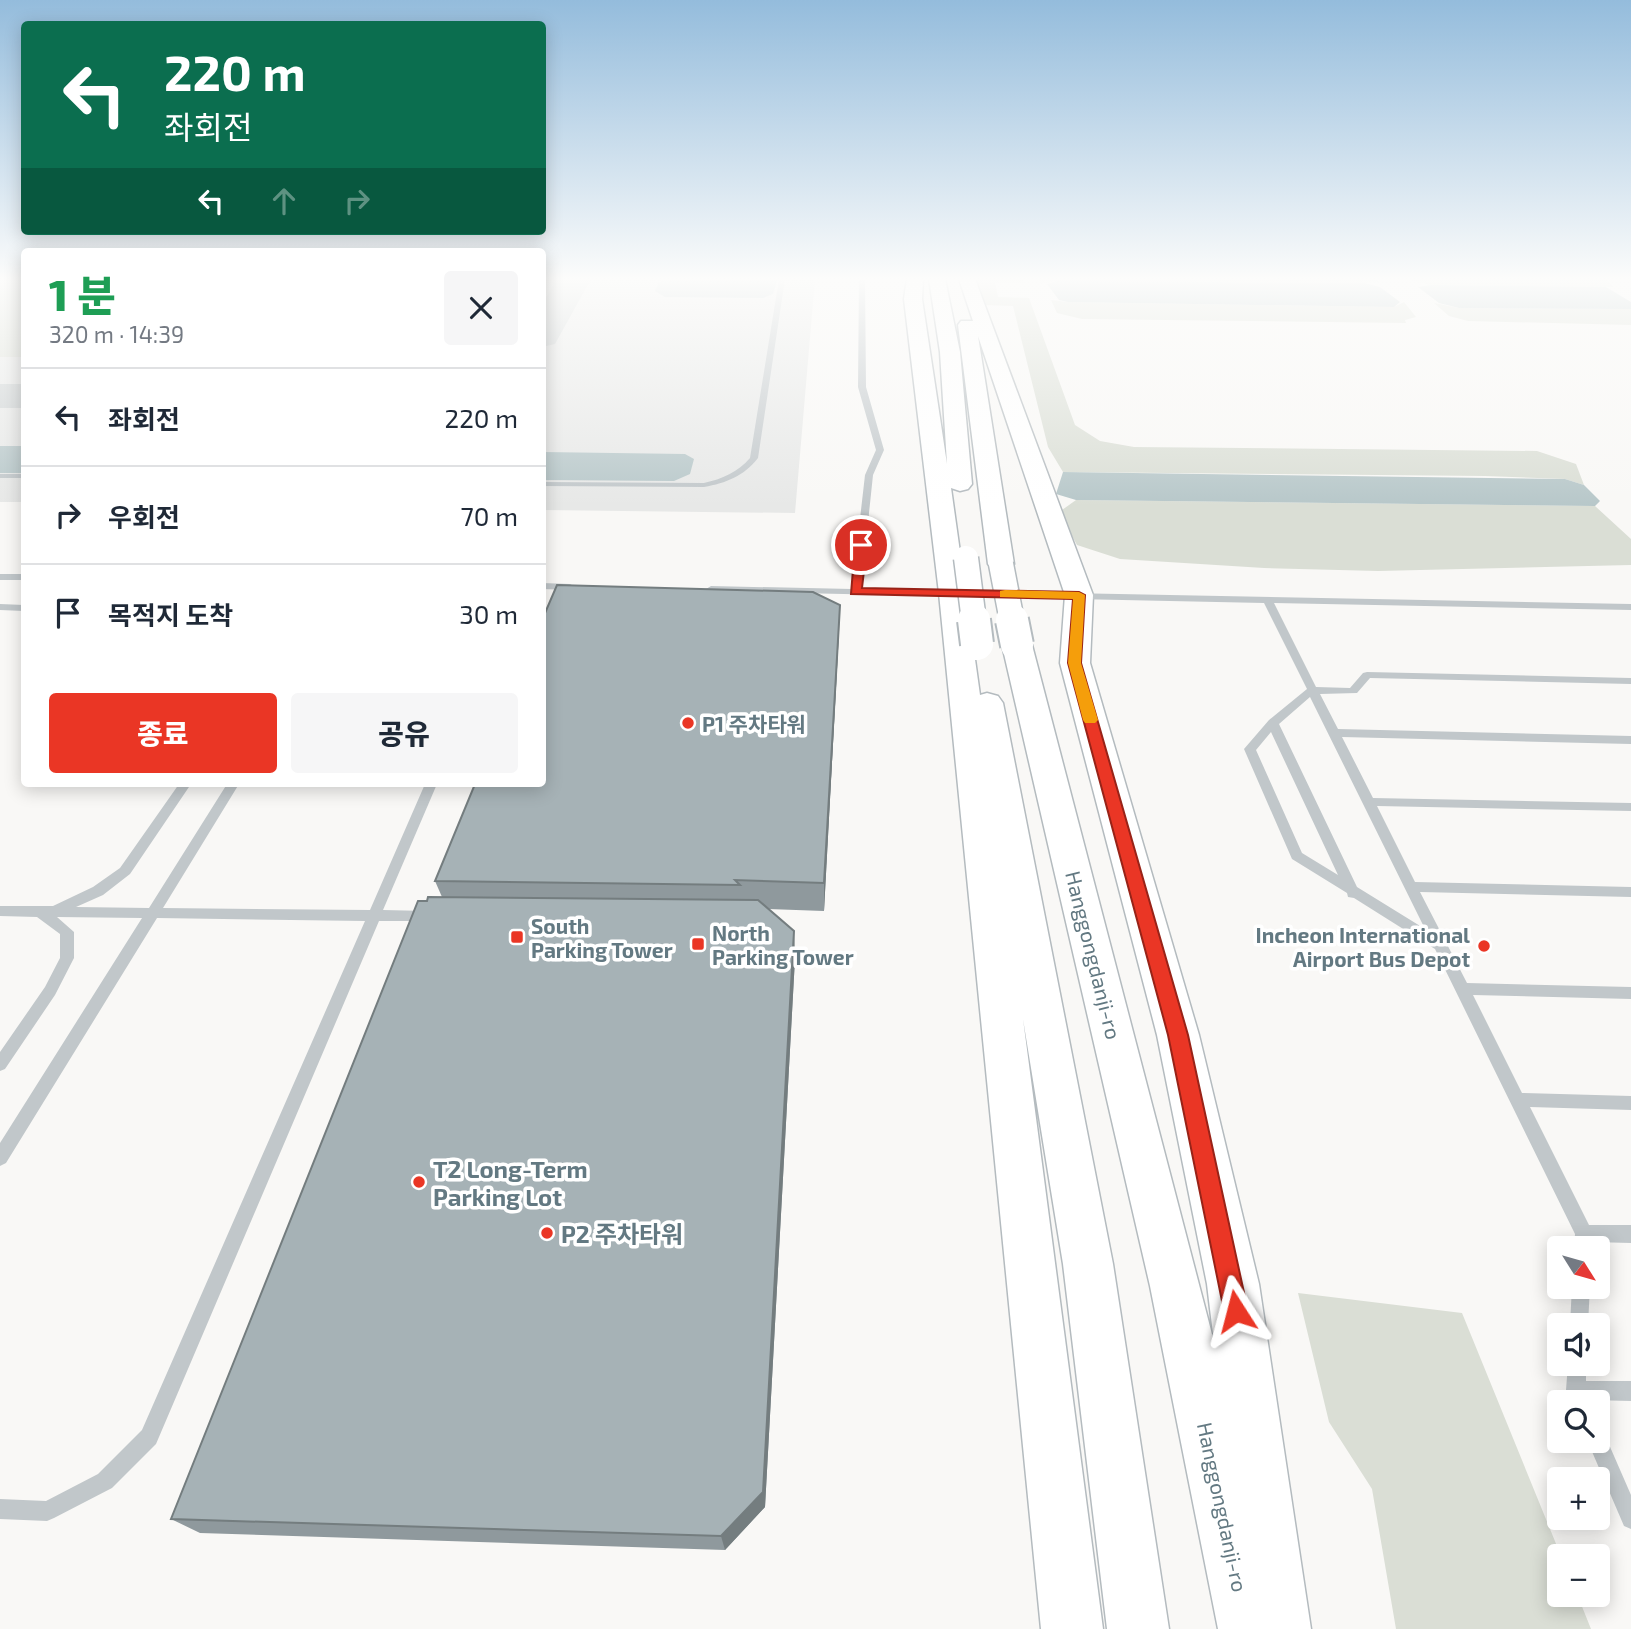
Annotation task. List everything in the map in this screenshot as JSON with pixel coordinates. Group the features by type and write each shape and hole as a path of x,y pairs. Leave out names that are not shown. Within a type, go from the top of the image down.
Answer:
{"street":[{"path":"925,355 959,576 1072,1629"},
{"name":"Hanggongdanji-ro","path":"950,355 959,576 997,645 1177,1286 1249,1629"},
{"name":"Hanggongdanji-ro","path":"968,355 1001,564 997,645 1088,1264 1138,1629"},
{"path":"982,355 1079,595 1075,663 1178,1035 1233,1284 1280,1629"}],"lane":[{"path":"546,484 704,485 718,482 748,467 754,458 770,355"},
{"path":"856,592 869,475 880,450 862,387 862,355"},
{"path":"0,476 21,476"},
{"path":"706,589 856,592 959,576 1079,595 1631,607"},
{"path":"0,577 21,577"},
{"path":"546,586 583,587"},
{"path":"1267,599 1518,1101 1582,1236"},
{"path":"0,607 21,608"},
{"path":"1440,945 1297,856 1250,749 1273,723 1312,690 1353,691 1367,675 1631,681"},
{"path":"1273,723 1353,893"},
{"path":"1334,733 1631,740"},
{"path":"40,912 64,908 98,891 125,871 183,787"},
{"path":"0,1157 231,787"},
{"path":"0,1509 47,1511 106,1481 149,1437 430,787"},
{"path":"1368,802 1631,807"},
{"path":"1411,887 1631,892"},
{"path":"0,911 444,916"},
{"path":"0,1064 50,991 67,958 67,932 40,912"},
{"path":"1462,989 1631,993"},
{"path":"1518,1101 1631,1103"},
{"path":"1610,1237 1631,1234"},
{"path":"1610,1393 1631,1391"},
{"path":"1603,1453 1631,1519"}],"shaded area":[{"path":"0,355 21,355 21,502 0,502"},
{"path":"0,355 21,355 21,357"},
{"path":"546,355 809,355 795,513 546,510"},
{"path":"1025,355 1050,355 1075,425 1100,441 1134,447 1537,451 1576,464 1584,485 1565,479 1485,476 1063,472 1048,447"},
{"path":"0,446 21,446 21,473 0,473"},
{"path":"546,452 685,454 694,459 690,474 674,481 546,480"},
{"path":"1063,472 1565,479 1584,485 1600,501 1595,506 1076,500 1056,494"},
{"path":"1076,500 1595,506 1631,539 1631,565 1378,571 1264,568 1120,559 1077,545 1071,534 1065,532 1062,510"},
{"path":"1298,1293 1462,1313 1547,1522 1547,1530 1550,1530 1556,1544 1547,1544 1547,1607 1582,1607 1591,1629 1396,1629 1372,1489 1329,1422"}],"building":[{"name":"P1 주차타워","path":"557,585 813,592 840,605 824,883 735,880 740,885 435,881 474,787 546,787 546,611"},
{"name":"P2 주차타워","path":"428,897 758,900 794,931 763,1492 721,1536 171,1519 418,901 427,901"}],"taxiway":[{"path":"0,396 21,396"}],"slow traffic":[{"path":"1005,594 1079,595 1075,663 1090,720"}],"place":[{"name":"P1 주차타워","path":"688,723"},
{"name":"South Parking Tower","path":"517,937"},
{"name":"North Parking Tower","path":"698,944"},
{"name":"Incheon International Airport Bus Depot","path":"1484,946"},
{"name":"T2 Long-Term Parking Lot","path":"419,1182"},
{"name":"P2 주차타워","path":"547,1233"}],"route":[{"path":"861,545 856,592 1079,595 1075,663 1178,1035 1233,1284 1236,1311"}]}
